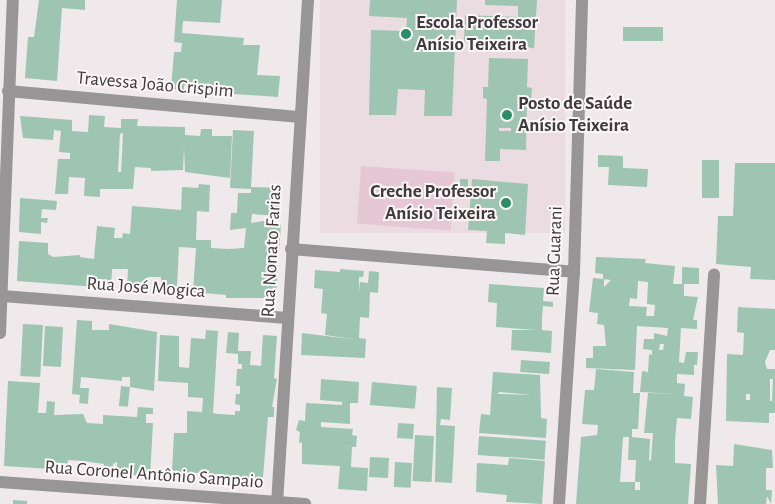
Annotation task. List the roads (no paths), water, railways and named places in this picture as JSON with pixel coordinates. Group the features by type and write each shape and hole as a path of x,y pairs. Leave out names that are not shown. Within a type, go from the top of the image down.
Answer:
{"street":[{"path":"0,333 13,0"},
{"name":"Rua Nonato Farias","path":"277,503 298,117 308,0"},
{"name":"Rua Guarani","path":"559,504 574,272 582,0"},
{"name":"Travessa João Crispim","path":"8,92 298,117"},
{"path":"291,249 574,272"},
{"path":"700,504 714,274"},
{"name":"Rua José Mogica","path":"2,296 287,318"},
{"name":"Rua Coronel Antônio Sampaio","path":"0,482 304,504"}],"place":[{"name":"Escola Professor Anísio Teixeira","path":"406,34"},
{"name":"Posto de Saúde Anísio Teixeira","path":"507,115"},
{"name":"Creche Professor Anísio Teixeira","path":"506,203"}]}
